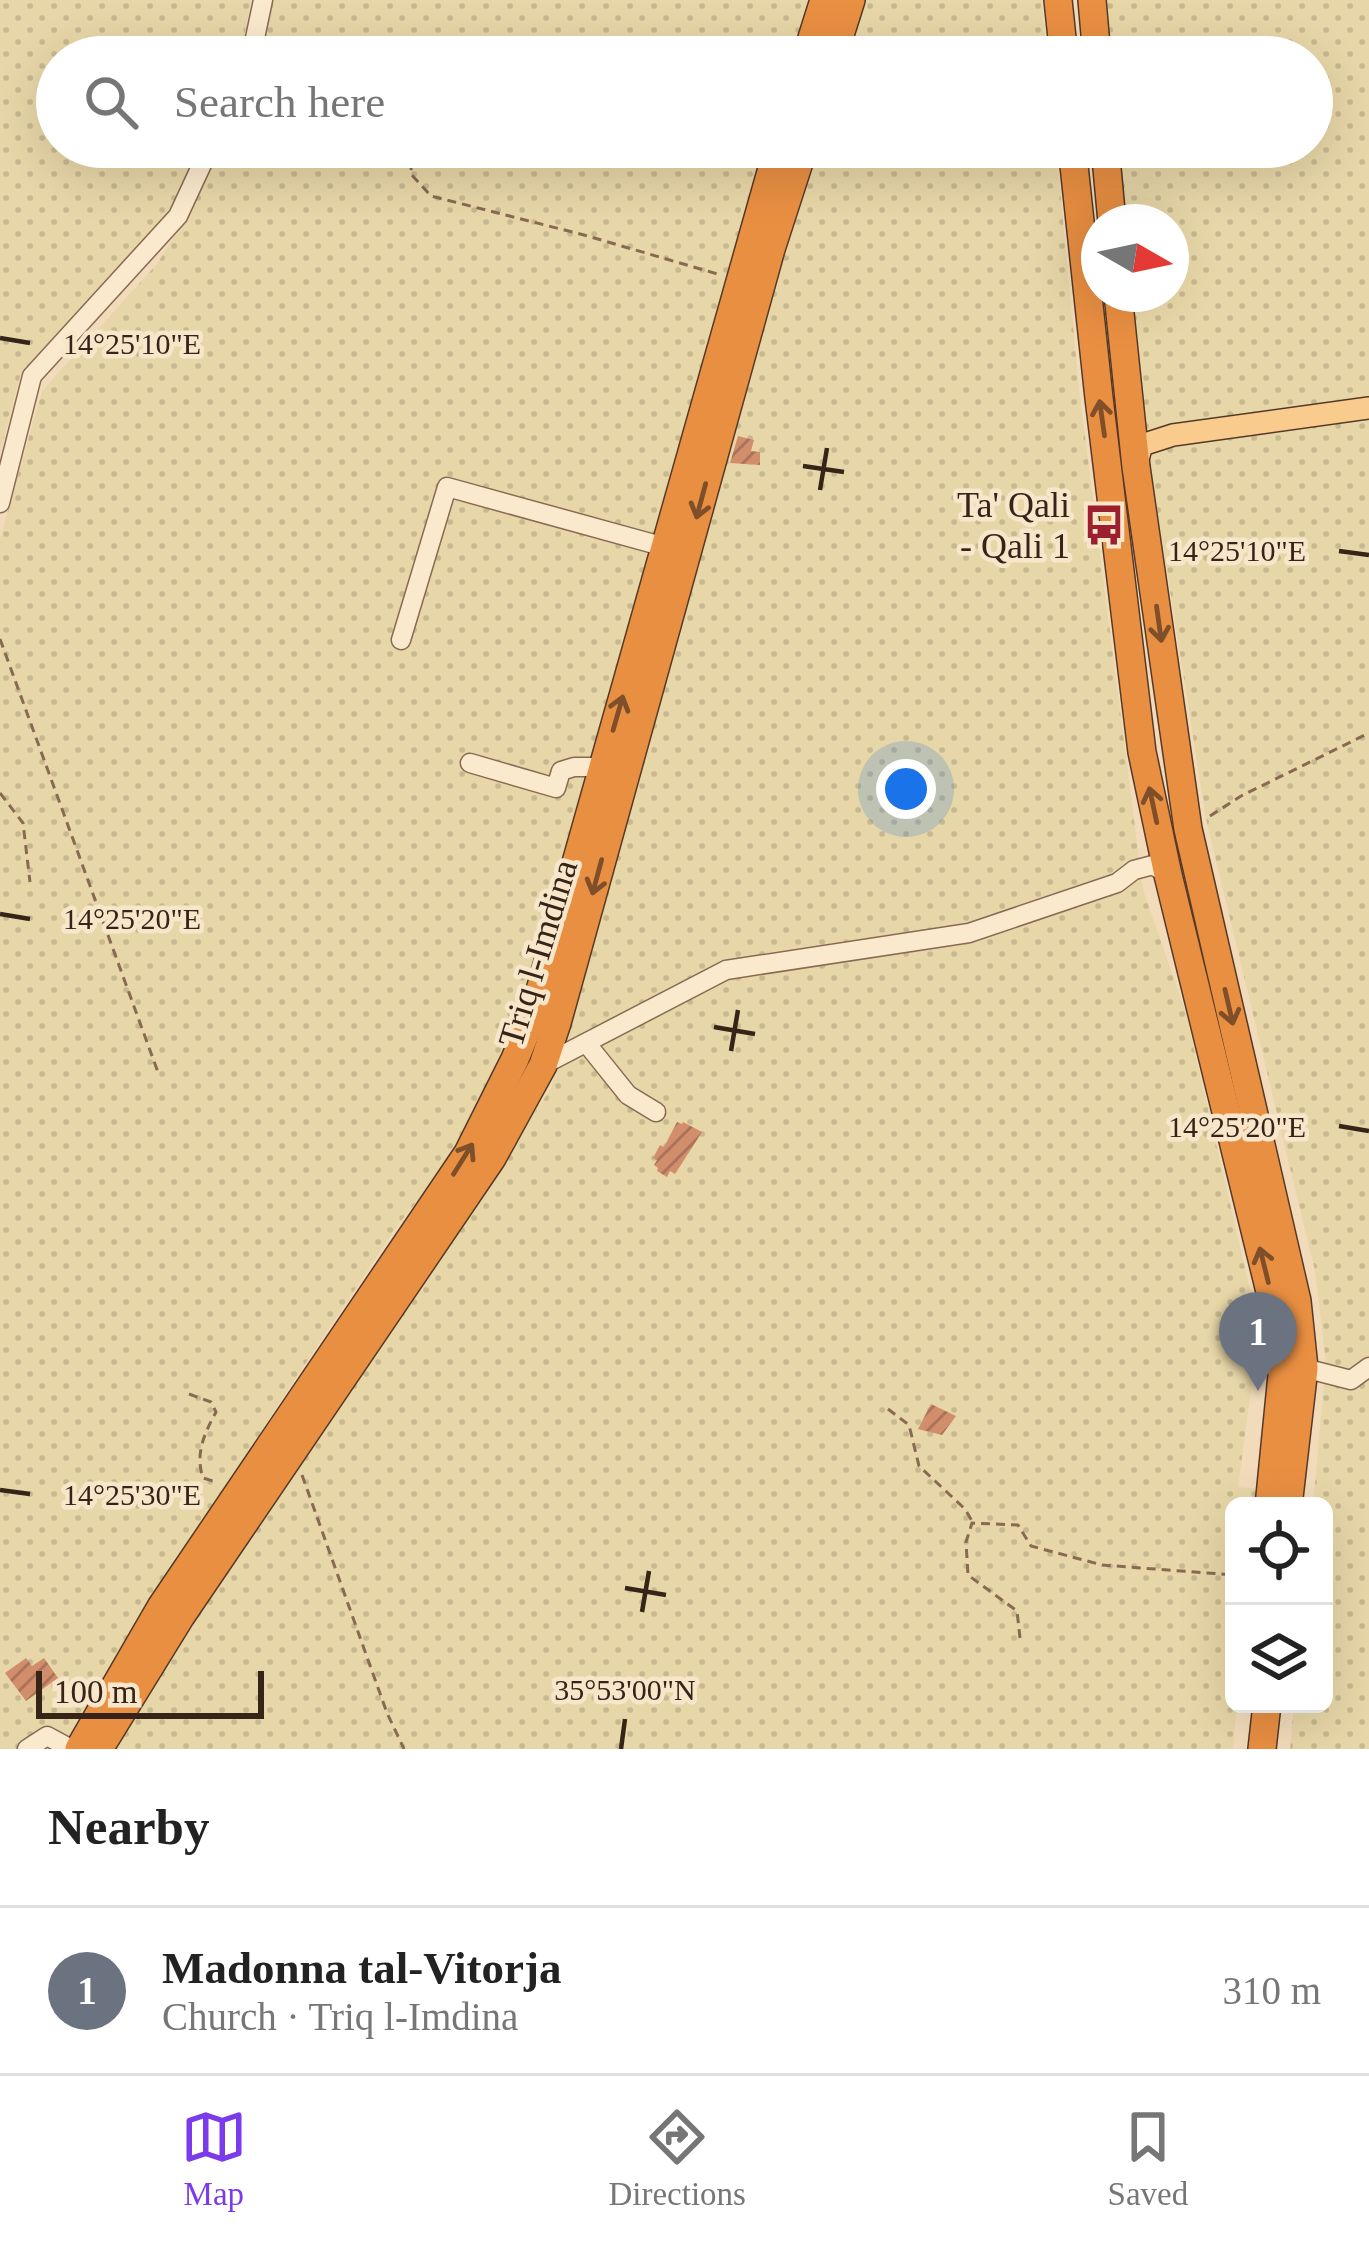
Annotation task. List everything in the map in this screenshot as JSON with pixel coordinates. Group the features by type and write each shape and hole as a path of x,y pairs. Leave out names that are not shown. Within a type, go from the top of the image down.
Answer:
{"highway":[{"path":"813,36 824,0"},
{"path":"840,36 851,0"},
{"path":"1058,0 1062,36"},
{"path":"1092,0 1095,36"},
{"name":"Triq l-Imdina","path":"75,1749 161,1607 468,1153 515,1059 533,1015 772,168"},
{"name":"Triq l-Imdina","path":"99,1749 181,1616 492,1159 543,1065 797,168"},
{"path":"1074,168 1142,752 1274,1308 1282,1375 1270,1497"},
{"path":"1107,168 1110,204"},
{"path":"1120,312 1136,467 1188,829 1297,1300 1304,1368 1289,1497"},
{"path":"1244,1749 1247,1713"},
{"path":"1262,1749 1266,1713"}],"main road":[{"path":"1136,467 1142,445 1173,435 1369,408"},
{"path":"1130,414 1142,426 1173,435"}],"street":[{"path":"255,36 263,0"},
{"path":"0,503 32,376 178,216 200,168"},
{"path":"401,640 448,487 664,548"},
{"path":"470,763 556,788 561,771 603,767"},
{"path":"543,1065 726,970 969,933 1117,883 1134,870 1153,866 1168,875"},
{"path":"587,1044 628,1095 656,1112"},
{"path":"1304,1368 1352,1380 1369,1366"},
{"path":"27,1749 46,1736 75,1749"}],"path":[{"path":"411,168 410,173 431,196 740,281"},
{"path":"0,639 159,1075"},
{"path":"1188,829 1241,796 1369,733"},
{"path":"0,793 23,823 30,881"},
{"path":"190,1394 212,1402 216,1412 198,1462 203,1478 241,1490"},
{"path":"888,1409 908,1425 919,1466 965,1508 972,1523 966,1542 968,1575 1017,1611 1019,1638"},
{"path":"292,1451 404,1749"},
{"path":"972,1523 1018,1525 1030,1546 1102,1564 1225,1574"}],"shaded area":[{"path":"0,0 251,0 244,36 36,36 36,168 190,168 172,211 20,376 0,453"},
{"path":"272,0 810,0 799,36 266,36"},
{"path":"863,0 1042,0 1045,36 852,36"},
{"path":"1106,0 1369,0 1369,1749 1290,1749 1293,1713 1333,1713 1333,1497 1314,1497 1326,1362 1315,1271 1206,819 1150,463 1133,312 1189,312 1189,204 1121,204 1118,168 1333,168 1333,36 1109,36"},
{"path":"210,168 761,168 524,998 485,1089 445,1167 397,1226 274,1411 64,1749 0,1749 0,539 42,391 157,264"},
{"path":"809,168 1058,168 1079,389 1143,890 1185,1010 1269,1371 1254,1368 1238,1487 1260,1489 1259,1497 1225,1497 1225,1713 1236,1713 1233,1749 114,1749 147,1691 552,1087 556,1052"}],"building":[{"path":"738,436 754,440 751,451 760,452 760,465 730,463"},
{"path":"677,1122 702,1132 675,1174 670,1171 667,1177 657,1171 653,1158"},
{"path":"931,1404 956,1416 942,1435 918,1429"},
{"path":"26,1658 32,1666 44,1658 58,1678 26,1701 5,1673"}],"place":[{"name":"Ta' Qali - Qali 1","path":"1104,525"},
{"name":"Madonna tal-Vitorja","path":"1258,1391"}]}
